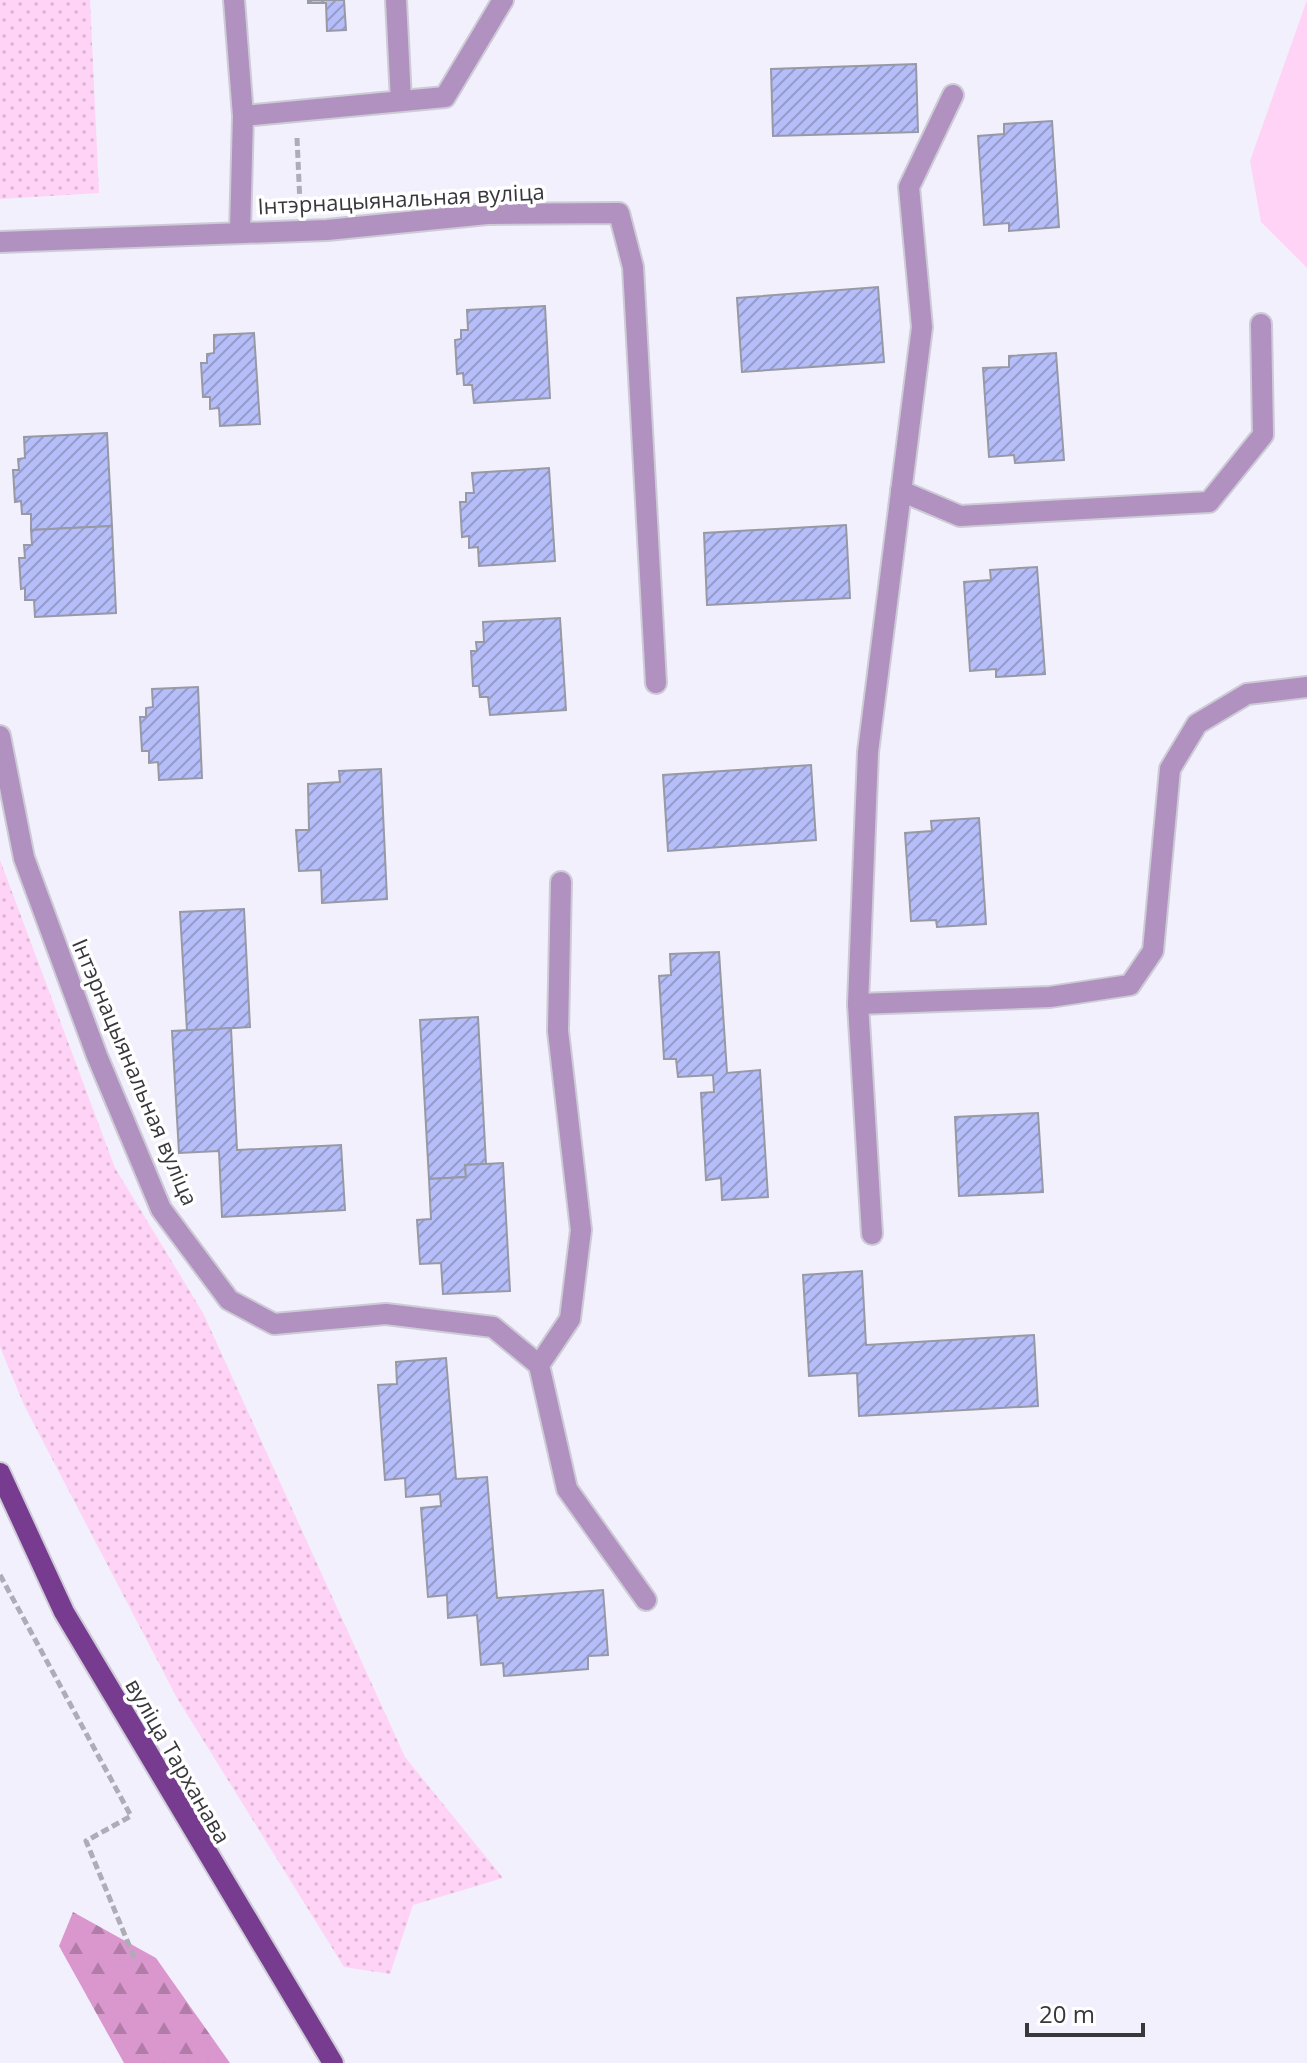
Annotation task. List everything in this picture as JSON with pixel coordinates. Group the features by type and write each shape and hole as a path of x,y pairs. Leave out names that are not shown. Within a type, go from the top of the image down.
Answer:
{"main road":[{"name":"вуліца Тарханава","path":"0,1473 64,1612 333,2063"}],"street":[{"path":"234,0 243,116 240,232"},
{"path":"396,0 401,101"},
{"path":"243,116 445,97 503,0"},
{"path":"872,1234 858,1004 868,752 922,327 909,187 953,95"},
{"name":"Інтэрнацыянальная вуліца","path":"0,242 129,240 487,214 619,213 633,267 656,683"},
{"path":"901,491 960,516 1209,502 1263,435 1261,324"},
{"path":"858,1004 1050,997 1130,985 1153,951 1170,769 1197,724 1247,694 1307,687"},
{"name":"Інтэрнацыянальная вуліца","path":"0,736 24,858 97,1056 161,1209 229,1300 274,1324 386,1314 493,1327 539,1365"},
{"path":"561,882 558,1031 581,1230 570,1319 539,1365 567,1489 646,1600"}],"path":[{"path":"296,111 301,229"},
{"path":"0,1575 131,1816 86,1841 136,1962"}],"shaded area":[{"path":"0,0 90,0 99,193 0,199"},
{"path":"1307,0 1307,268 1261,222 1250,161"},
{"path":"0,860 115,1168 203,1313 405,1757 503,1878 413,1905 390,1974 344,1967 177,1698 24,1405 0,1347"}],"green space":[{"path":"73,1912 156,1958 230,2063 124,2063 59,1946"}],"building":[{"path":"308,0 344,0 346,30 327,31 326,3 308,3"},
{"path":"916,64 918,132 773,136 771,69"},
{"path":"1052,121 1059,227 1009,231 1009,223 984,225 978,136 1004,134 1004,124"},
{"path":"878,287 884,362 742,372 737,298"},
{"path":"545,306 550,398 474,403 472,385 464,385 463,373 457,374 455,340 461,339 461,330 468,330 467,310"},
{"path":"254,333 260,424 220,426 219,408 210,409 210,397 203,397 201,363 207,363 207,354 214,353 214,335"},
{"path":"1056,353 1064,460 1015,463 1014,455 989,457 983,368 1009,367 1009,356"},
{"path":"107,433 112,526 31,530 31,514 22,514 21,501 15,502 13,470 19,470 18,459 25,458 24,437"},
{"path":"549,468 555,561 479,566 478,547 469,548 469,536 462,537 460,502 466,502 466,493 474,493 472,473"},
{"path":"846,525 850,598 707,605 704,533"},
{"path":"112,526 116,613 35,617 34,600 25,600 25,588 21,589 19,558 25,558 24,545 32,545 31,530"},
{"path":"1037,567 1045,674 996,677 996,669 970,671 964,582 991,580 990,570"},
{"path":"560,618 566,710 490,715 488,697 480,697 479,686 473,686 471,651 477,651 476,642 484,642 483,622"},
{"path":"198,687 202,778 159,780 158,762 149,763 149,751 142,751 140,717 146,717 146,708 153,707 152,689"},
{"path":"811,765 816,840 668,851 663,775"},
{"path":"381,769 387,899 322,903 321,870 299,871 296,830 309,830 308,784 340,782 339,771"},
{"path":"979,818 986,924 937,927 936,920 911,921 905,833 932,831 931,821"},
{"path":"244,909 250,1027 187,1031 180,912"},
{"path":"719,952 727,1073 760,1070 768,1197 722,1200 721,1178 706,1180 701,1093 714,1092 713,1075 678,1077 676,1059 664,1059 659,976 671,975 670,954"},
{"path":"478,1017 486,1164 465,1165 466,1177 429,1179 420,1020"},
{"path":"231,1028 237,1150 341,1145 345,1210 222,1217 219,1151 179,1153 172,1031"},
{"path":"1038,1113 1043,1192 959,1196 955,1117"},
{"path":"503,1163 510,1291 443,1294 441,1263 420,1264 417,1220 431,1219 429,1179 466,1177 465,1165"},
{"path":"862,1271 866,1345 1034,1335 1038,1406 859,1416 857,1373 809,1376 803,1275"},
{"path":"446,1358 456,1479 487,1477 497,1598 603,1590 608,1655 588,1656 588,1669 504,1676 503,1663 481,1665 477,1615 448,1618 447,1595 428,1597 421,1508 441,1506 440,1494 406,1497 405,1478 385,1480 378,1385 397,1384 396,1362"}]}
